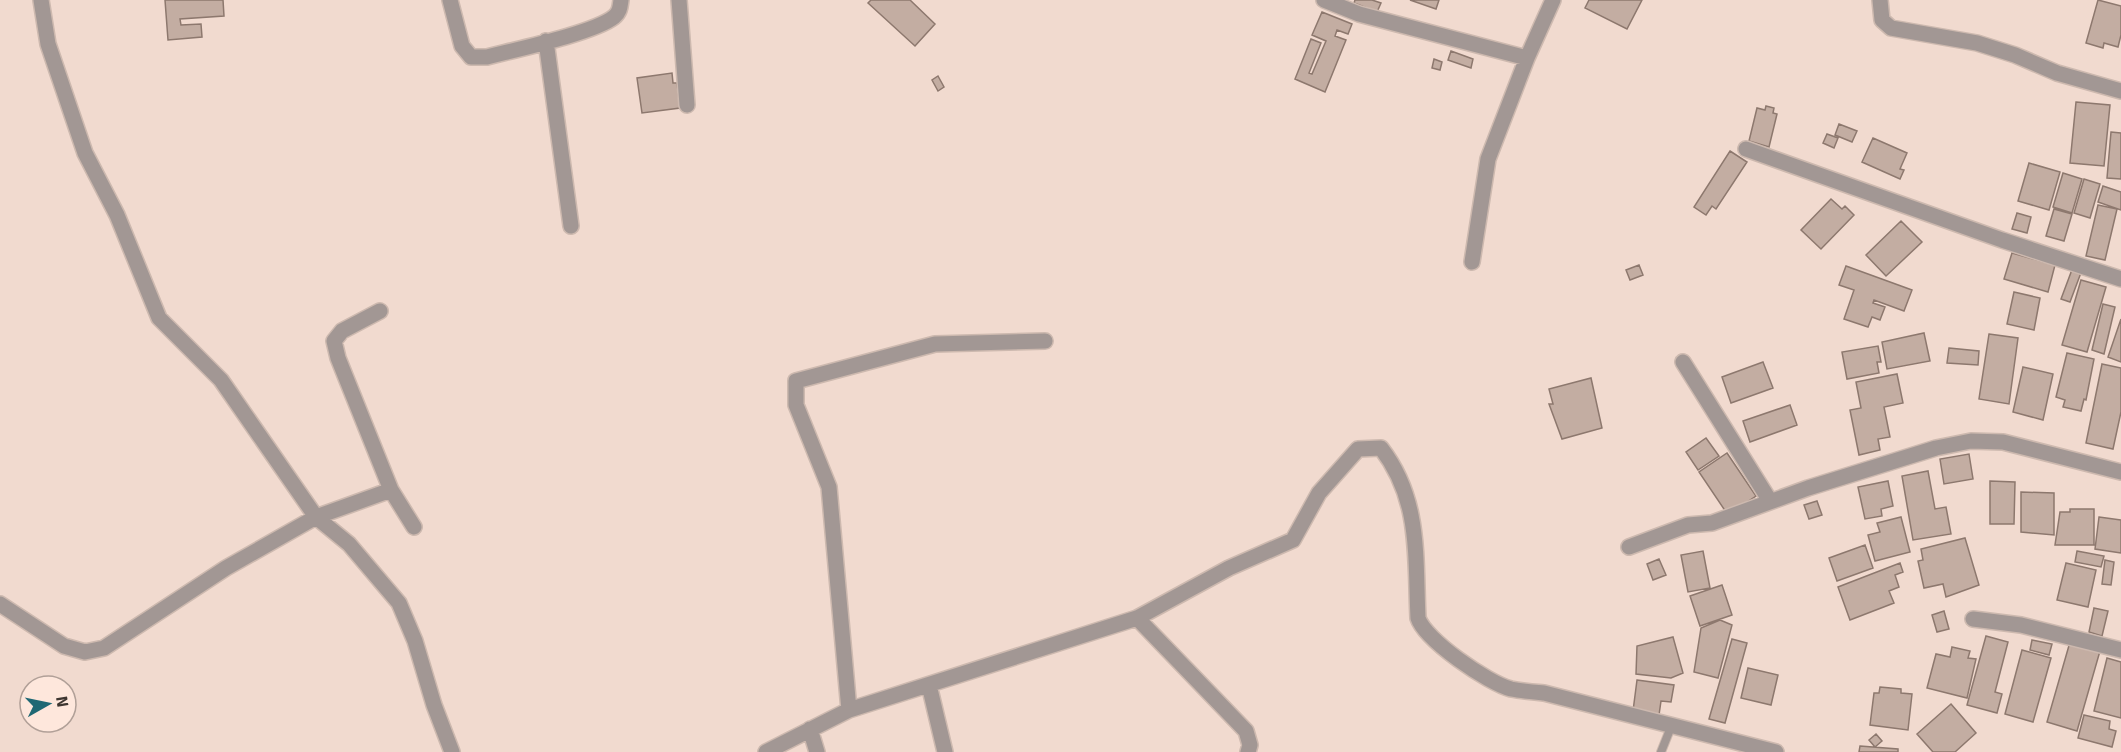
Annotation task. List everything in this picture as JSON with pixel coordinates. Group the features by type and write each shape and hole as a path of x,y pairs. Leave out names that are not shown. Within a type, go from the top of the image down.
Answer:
{"street":[{"path":"41,0 48,44 85,153 117,215 159,318 220,380 316,517 349,544 399,603 415,641 434,705 452,752"},
{"path":"450,0 462,46 471,57 487,57 546,41 612,18 620,10 621,0"},
{"path":"679,0 687,105"},
{"path":"1324,0 1359,14 1527,58"},
{"path":"1472,262 1488,159 1527,58 1553,0"},
{"path":"1880,0 1882,20 1891,28 1977,43 2015,55 2057,73 2121,91"},
{"path":"546,41 571,226"},
{"path":"1746,149 2002,240 2121,279"},
{"path":"380,311 342,331 334,340 338,358 391,490 414,528"},
{"path":"849,710 829,487 796,405 796,381 935,344 1045,341"},
{"path":"1683,362 1770,501"},
{"path":"1629,547 1688,525 1712,522 1915,455 1971,441 2003,442 2121,471"},
{"path":"766,752 849,710 1137,618 1229,568 1293,540 1319,493 1345,462 1358,449 1381,448 1393,464 1413,514 1418,618 1421,627 1436,644 1509,688 1544,693 1776,752"},
{"path":"0,604 64,646 85,652 104,648 226,568 316,517 391,490"},
{"path":"1137,618 1246,731 1250,746 1248,752"},
{"path":"1973,619 2021,625 2121,650"},
{"path":"929,685 945,752"},
{"path":"810,729 817,752"}],"lane":[{"path":"1661,752 1671,727"}],"building":[{"path":"165,0 223,0 224,16 180,19 181,25 201,24 202,37 168,40"},
{"path":"871,0 910,0 935,24 915,46 868,3"},
{"path":"1355,0 1372,0 1381,3 1377,12 1354,3"},
{"path":"1410,0 1439,0 1436,9"},
{"path":"1589,0 1642,0 1627,29 1585,8"},
{"path":"2098,0 2121,6 2121,35 2118,47 2104,43 2103,48 2086,43"},
{"path":"1322,12 1352,24 1348,34 1337,30 1335,36 1346,40 1325,92 1295,79 1311,39 1321,43 1309,73 1312,74 1326,41 1312,35"},
{"path":"1451,51 1473,59 1471,68 1448,60"},
{"path":"1434,59 1442,62 1440,70 1432,68"},
{"path":"672,73 673,83 677,83 680,108 642,113 637,78"},
{"path":"938,76 944,87 938,91 932,80"},
{"path":"2076,102 2110,105 2104,166 2070,163"},
{"path":"1766,106 1774,108 1773,113 1777,114 1769,147 1749,141 1757,108 1765,110"},
{"path":"1839,124 1857,131 1852,142 1835,135"},
{"path":"2111,132 2121,133 2121,179 2107,178"},
{"path":"1827,134 1838,138 1834,148 1823,143"},
{"path":"1873,138 1907,153 1900,169 1904,170 1900,179 1862,162"},
{"path":"1730,151 1747,162 1716,209 1712,206 1706,215 1694,207"},
{"path":"2029,163 2060,172 2049,210 2018,201"},
{"path":"2063,173 2082,179 2072,213 2053,207"},
{"path":"2084,179 2100,184 2090,218 2074,213"},
{"path":"2103,186 2121,192 2121,210 2098,202"},
{"path":"1831,199 1842,209 1845,206 1854,215 1821,249 1801,230"},
{"path":"2098,205 2117,209 2105,260 2086,256"},
{"path":"2054,209 2072,214 2064,241 2046,236"},
{"path":"2017,213 2031,217 2027,233 2012,229"},
{"path":"1901,221 1922,242 1886,276 1866,255"},
{"path":"2012,253 2055,265 2048,292 2004,279"},
{"path":"1639,265 1643,275 1630,280 1626,270"},
{"path":"1846,266 1912,290 1904,311 1874,300 1873,303 1885,307 1880,320 1872,317 1868,327 1844,319 1854,290 1839,285"},
{"path":"2073,267 2082,270 2070,302 2061,299"},
{"path":"2081,280 2106,287 2087,352 2062,345"},
{"path":"2014,292 2040,298 2034,330 2007,324"},
{"path":"2103,304 2115,307 2104,354 2092,350"},
{"path":"2121,319 2121,362 2108,357"},
{"path":"1924,333 1930,361 1887,369 1882,342"},
{"path":"1989,334 2018,338 2009,404 1979,399"},
{"path":"1878,346 1881,362 1877,362 1879,373 1847,379 1842,352"},
{"path":"1949,348 1979,351 1978,365 1947,363"},
{"path":"2067,353 2094,359 2086,400 2084,399 2081,411 2063,407 2065,400 2056,397"},
{"path":"1763,362 1773,388 1731,403 1722,377"},
{"path":"2102,364 2121,368 2121,412 2113,449 2086,443"},
{"path":"2023,367 2053,374 2043,420 2013,412"},
{"path":"1897,374 1903,403 1884,407 1890,437 1878,439 1880,450 1859,455 1850,410 1861,408 1856,382"},
{"path":"1591,378 1602,428 1562,439 1549,404 1553,404 1549,389"},
{"path":"1790,405 1797,425 1750,442 1743,421"},
{"path":"1706,438 1719,456 1698,470 1686,452"},
{"path":"1727,453 1756,496 1728,515 1699,472"},
{"path":"1969,454 1973,479 1944,484 1940,459"},
{"path":"1928,471 1935,509 1946,507 1951,534 1913,540 1902,476"},
{"path":"1888,481 1893,506 1881,509 1882,516 1865,519 1858,487"},
{"path":"1990,481 2015,482 2014,524 1990,524"},
{"path":"2021,492 2054,493 2054,535 2021,532"},
{"path":"1817,501 1822,515 1809,519 1804,505"},
{"path":"2070,509 2094,509 2094,545 2055,545 2060,512 2070,512"},
{"path":"1901,517 1910,552 1875,561 1868,535 1880,532 1877,523"},
{"path":"2099,517 2121,520 2121,553 2095,549"},
{"path":"1965,538 1979,585 1946,597 1943,584 1924,588 1918,561 1923,560 1921,549"},
{"path":"1865,545 1873,568 1837,581 1829,558"},
{"path":"1703,551 1710,588 1688,592 1681,555"},
{"path":"2077,551 2104,556 2101,567 2075,562"},
{"path":"1659,559 1666,575 1653,580 1647,564"},
{"path":"2105,560 2114,562 2111,585 2102,584"},
{"path":"1900,563 1903,572 1895,575 1899,587 1889,591 1894,603 1850,620 1838,587"},
{"path":"2066,563 2096,570 2088,607 2057,600"},
{"path":"1722,585 1732,615 1700,626 1690,596"},
{"path":"2094,608 2108,611 2102,636 2089,632"},
{"path":"1944,611 1949,629 1937,632 1932,615"},
{"path":"1720,620 1732,625 1718,678 1694,672 1701,628"},
{"path":"1986,636 2008,642 1995,692 2002,694 1997,713 1967,705"},
{"path":"1673,637 1683,673 1671,678 1636,674 1637,646"},
{"path":"1732,639 1747,643 1725,723 1709,719"},
{"path":"2032,640 2052,644 2049,655 2030,650"},
{"path":"2070,642 2100,651 2077,731 2047,722"},
{"path":"1952,647 1970,651 1968,658 1976,659 1967,698 1927,688 1936,654 1950,657"},
{"path":"2022,650 2051,658 2033,722 2005,714"},
{"path":"2107,658 2121,662 2121,718 2094,711"},
{"path":"1748,668 1778,675 1771,705 1741,698"},
{"path":"1637,680 1674,685 1671,702 1661,701 1659,715 1633,711"},
{"path":"1880,687 1901,689 1901,693 1912,694 1908,730 1870,725 1874,693 1879,693"},
{"path":"1951,704 1976,733 1955,752 1933,752 1917,734"},
{"path":"2084,715 2110,721 2109,729 2116,731 2112,747 2078,738"},
{"path":"1876,734 1882,741 1875,747 1869,740"},
{"path":"1860,746 1898,749 1898,752 1859,752"}]}
